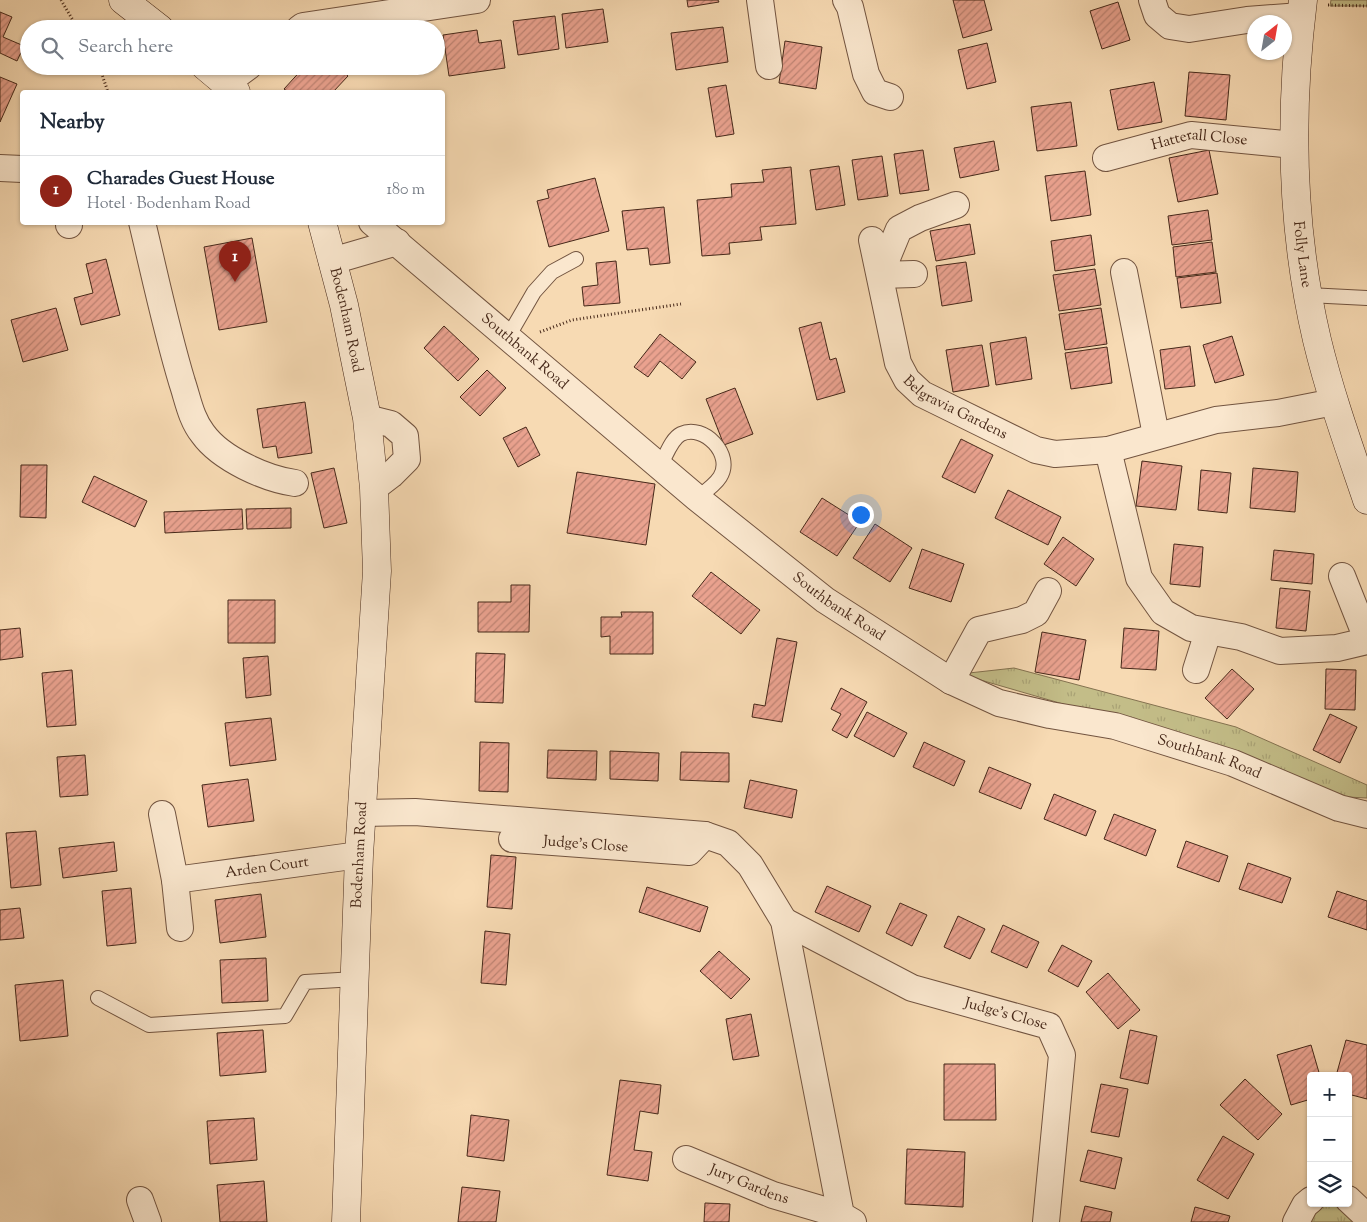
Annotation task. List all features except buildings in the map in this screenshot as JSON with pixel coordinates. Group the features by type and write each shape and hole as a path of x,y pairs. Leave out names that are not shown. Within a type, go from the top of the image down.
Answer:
{"street":[{"path":"123,0 149,20"},
{"path":"343,20 477,0"},
{"path":"760,0 769,66"},
{"path":"846,0 850,7 866,74 874,92 890,97"},
{"path":"1152,0 1157,15 1170,26 1188,29 1246,20 1302,7"},
{"name":"Folly Lane","path":"1302,7 1295,84 1294,145 1296,197 1308,295 1317,339 1334,402 1367,500"},
{"path":"216,75 231,88 242,75"},
{"name":"Hatterall Close","path":"1106,158 1191,136 1294,145"},
{"path":"0,168 20,169"},
{"path":"914,274 880,275 899,229 920,218 956,205"},
{"path":"143,225 174,357 195,423 204,437 246,468 278,480 295,483"},
{"name":"Bodenham Road","path":"323,225 344,305 367,418 374,488 377,571 359,855 346,1222"},
{"name":"Southbank Road","path":"376,225 697,498 825,600 951,681 999,703 1050,715 1115,726 1233,763 1339,808 1367,815"},
{"name":"Belgravia Gardens","path":"872,240 898,363 907,380 922,394 1036,450 1055,454 1108,450 1156,435 1216,420 1278,413 1334,402"},
{"path":"332,261 397,242"},
{"path":"1124,272 1156,435"},
{"path":"367,418 392,424 405,436 407,459 374,488"},
{"path":"1108,450 1140,578 1163,612 1191,628 1241,637 1280,651 1337,648 1367,640 1342,576"},
{"path":"951,681 979,630 1022,620 1036,613 1048,591"},
{"path":"1196,670 1208,632"},
{"name":"Judge's Close","path":"362,813 415,812 468,817 484,837 689,852 706,835 728,843 750,865 784,921 847,1218"},
{"path":"162,814 175,880 180,928"},
{"name":"Arden Court","path":"175,880 359,855"},
{"name":"Judge's Close","path":"784,921 912,988 1049,1026 1062,1055 1046,1222"},
{"name":"Jury Gardens","path":"686,1159 772,1195 847,1218"},
{"path":"1296,1222 1307,1203"},
{"path":"1352,1203 1367,1217"}],"lane":[{"path":"511,340 534,292 552,272 576,259"},
{"path":"1308,295 1367,298"},
{"path":"660,466 673,442 680,435 691,431 700,433 711,440 723,454 724,466 721,476 697,498"},
{"path":"98,998 149,1025 285,1016 305,982 355,979"}],"path":[{"path":"61,0 73,20"},
{"path":"1302,7 1367,6"},
{"path":"102,75 107,90"},
{"path":"511,340 572,320 681,304"}],"green space":[{"path":"1331,0 1367,0 1367,6 1330,6"},
{"path":"1014,668 1236,727 1367,785 1367,798 1347,797 1245,757 960,674"},
{"path":"1308,1207 1352,1207 1367,1222 1296,1222"}],"place":[{"name":"Charades Guest House","path":"235,282"}]}
